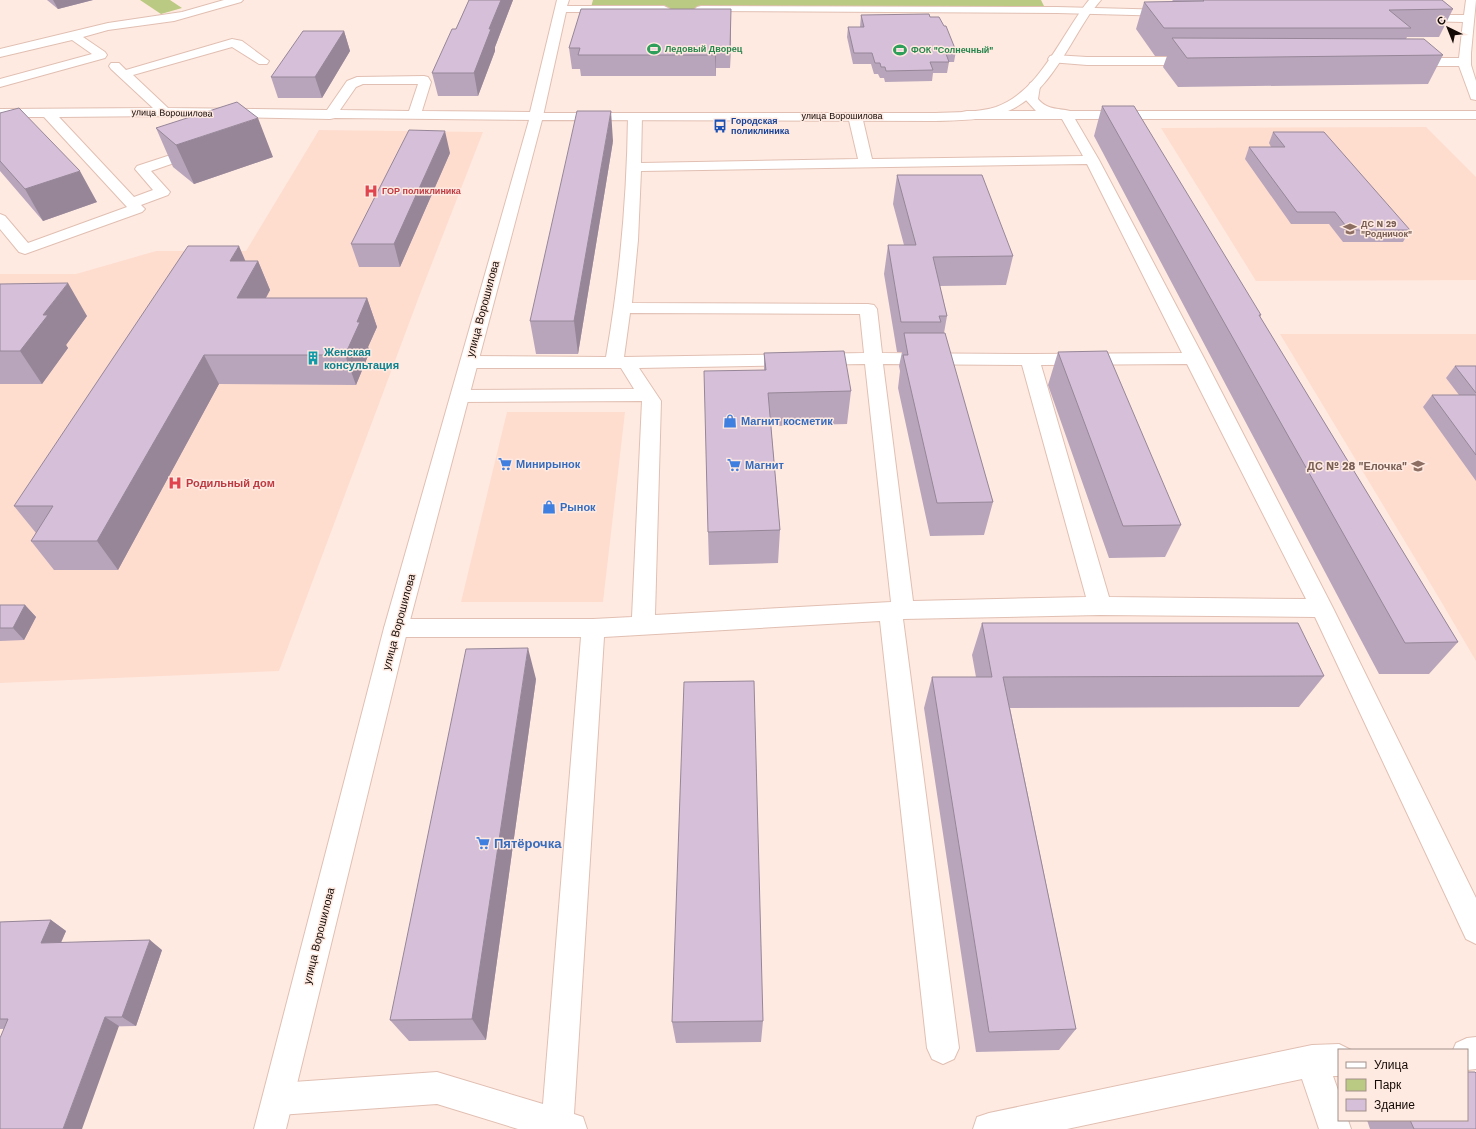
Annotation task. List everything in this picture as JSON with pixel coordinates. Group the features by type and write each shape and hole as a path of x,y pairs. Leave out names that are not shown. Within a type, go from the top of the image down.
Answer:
{"main road":[{"path":"193,0 206,8"},
{"path":"3,49 74,36 102,27 123,23 166,19 237,0"},
{"name":"улица Ворошилова","path":"0,112 165,112 330,115 536,116 855,116 967,115 987,113 1003,108 1024,96 1034,86 1095,0"},
{"path":"562,4 678,9"},
{"name":"улица Ворошилова","path":"270,1129 396,628 536,116 562,4"},
{"path":"694,9 1184,13"},
{"path":"1405,18 1472,12 1464,62 1476,96"},
{"path":"74,36 102,55 165,112"},
{"path":"124,74 232,43 238,44 263,61"},
{"path":"0,83 102,55"},
{"path":"1054,59 1087,61 1205,61"},
{"path":"1394,62 1464,62"},
{"path":"330,115 351,84 354,82 361,80 424,80 425,82 414,115"},
{"path":"1034,86 1031,99 1034,104 1042,110 1066,114"},
{"path":"0,219 25,249 137,209 47,112"},
{"path":"263,127 301,114"},
{"path":"1066,114 1092,160 1195,358 1322,608 1476,929"},
{"path":"967,115 1476,115"},
{"path":"635,116 635,167 623,308 620,363 652,401 643,625"},
{"path":"855,116 866,164"},
{"path":"132,203 163,192 142,169 210,146"},
{"path":"635,167 1092,160"},
{"path":"623,308 868,309 897,610 943,1048"},
{"path":"469,362 620,363 873,358 1030,360 1195,358"},
{"path":"1030,360 1100,606"},
{"path":"460,396 649,396"},
{"path":"396,628 593,628 897,610 1100,606 1322,608"},
{"path":"278,1099 437,1088 562,1128 593,628"},
{"path":"989,1129 1326,1060 1336,1129"}],"shaded area":[{"name":"ДС N 29 \"Родничок\"","path":"1426,127 1476,177 1476,280 1256,281 1161,128"},
{"name":"Родильный дом","path":"319,130 483,132 420,294 279,671 0,683 0,274 76,274 156,251 246,251"},
{"name":"ДС № 28 \"Елочка\"","path":"1280,334 1476,334 1476,661 1439,598"},
{"name":"Рынок","path":"507,412 625,412 603,602 461,602"}],"green space":[{"path":"140,0 170,0 182,8 161,14"},
{"path":"593,0 1041,0 1047,12 590,11"}],"building":[{"path":"469,0 501,0 474,73 432,73 452,29 456,29"},
{"path":"1203,0 1442,0 1453,9 1389,10 1411,28 1164,28 1144,2 1204,1"},
{"path":"581,9 731,9 730,48 716,48 715,55 578,55 580,48 569,48"},
{"name":"ФОК \"Солнечный\"","path":"929,14 930,17 939,17 944,26 946,26 956,51 945,51 949,62 930,62 933,70 886,71 885,67 881,67 880,63 875,63 872,53 854,53 848,27 864,27 861,15"},
{"path":"303,31 344,31 315,77 271,77"},
{"path":"1172,38 1424,39 1443,55 1187,58"},
{"path":"237,102 258,118 176,145 156,128"},
{"path":"1102,106 1134,106 1458,642 1405,643"},
{"path":"19,108 80,171 25,189 0,161 0,113"},
{"path":"577,111 611,111 574,321 530,321"},
{"path":"409,130 445,131 394,244 351,244"},
{"path":"1273,132 1324,132 1410,230 1349,230 1335,212 1297,212 1249,147 1285,147"},
{"path":"897,175 982,175 1013,256 933,257 947,316 939,316 941,322 901,322 888,245 916,245"},
{"path":"188,246 239,246 230,261 258,261 237,298 367,298 357,322 360,322 345,355 204,355 97,541 31,541 53,506 14,506"},
{"path":"68,283 43,315 48,315 20,351 0,351 0,284"},
{"path":"904,333 945,333 993,502 937,503 903,355 908,355"},
{"path":"844,351 851,391 768,393 780,530 708,532 704,371 766,370 764,353"},
{"path":"1107,351 1181,525 1123,526 1058,352"},
{"path":"1455,366 1476,366 1476,393"},
{"path":"1432,395 1476,395 1476,455"},
{"path":"0,605 25,605 13,628 0,628"},
{"path":"982,623 1298,623 1324,676 1003,677 1076,1029 989,1032 932,677 992,677"},
{"path":"528,648 472,1019 390,1020 466,649"},
{"path":"754,681 763,1021 672,1022 684,682"},
{"path":"51,920 41,943 150,940 122,1017 105,1017 63,1129 0,1129 0,1038 8,1019 0,1019 0,922"},
{"path":"1468,1072 1476,1073 1476,1129 1414,1129 1410,1121 1468,1121"}],"place":[{"name":"Ледовый Дворец","path":"654,49"},
{"name":"ФОК \"Солнечный\"","path":"900,50"},
{"name":"Городская поликлиника","path":"720,126"},
{"name":"ГОР поликлиника","path":"371,191"},
{"name":"ДС N 29 \"Родничок\"","path":"1350,229"},
{"name":"Женская консультация","path":"313,358"},
{"name":"Магнит косметик","path":"730,421"},
{"name":"Минирынок","path":"505,464"},
{"name":"Магнит","path":"734,465"},
{"name":"ДС № 28 \"Елочка\"","path":"1418,466"},
{"name":"Родильный дом","path":"175,483"},
{"name":"Рынок","path":"549,507"},
{"name":"Пятёрочка","path":"483,843"}]}
